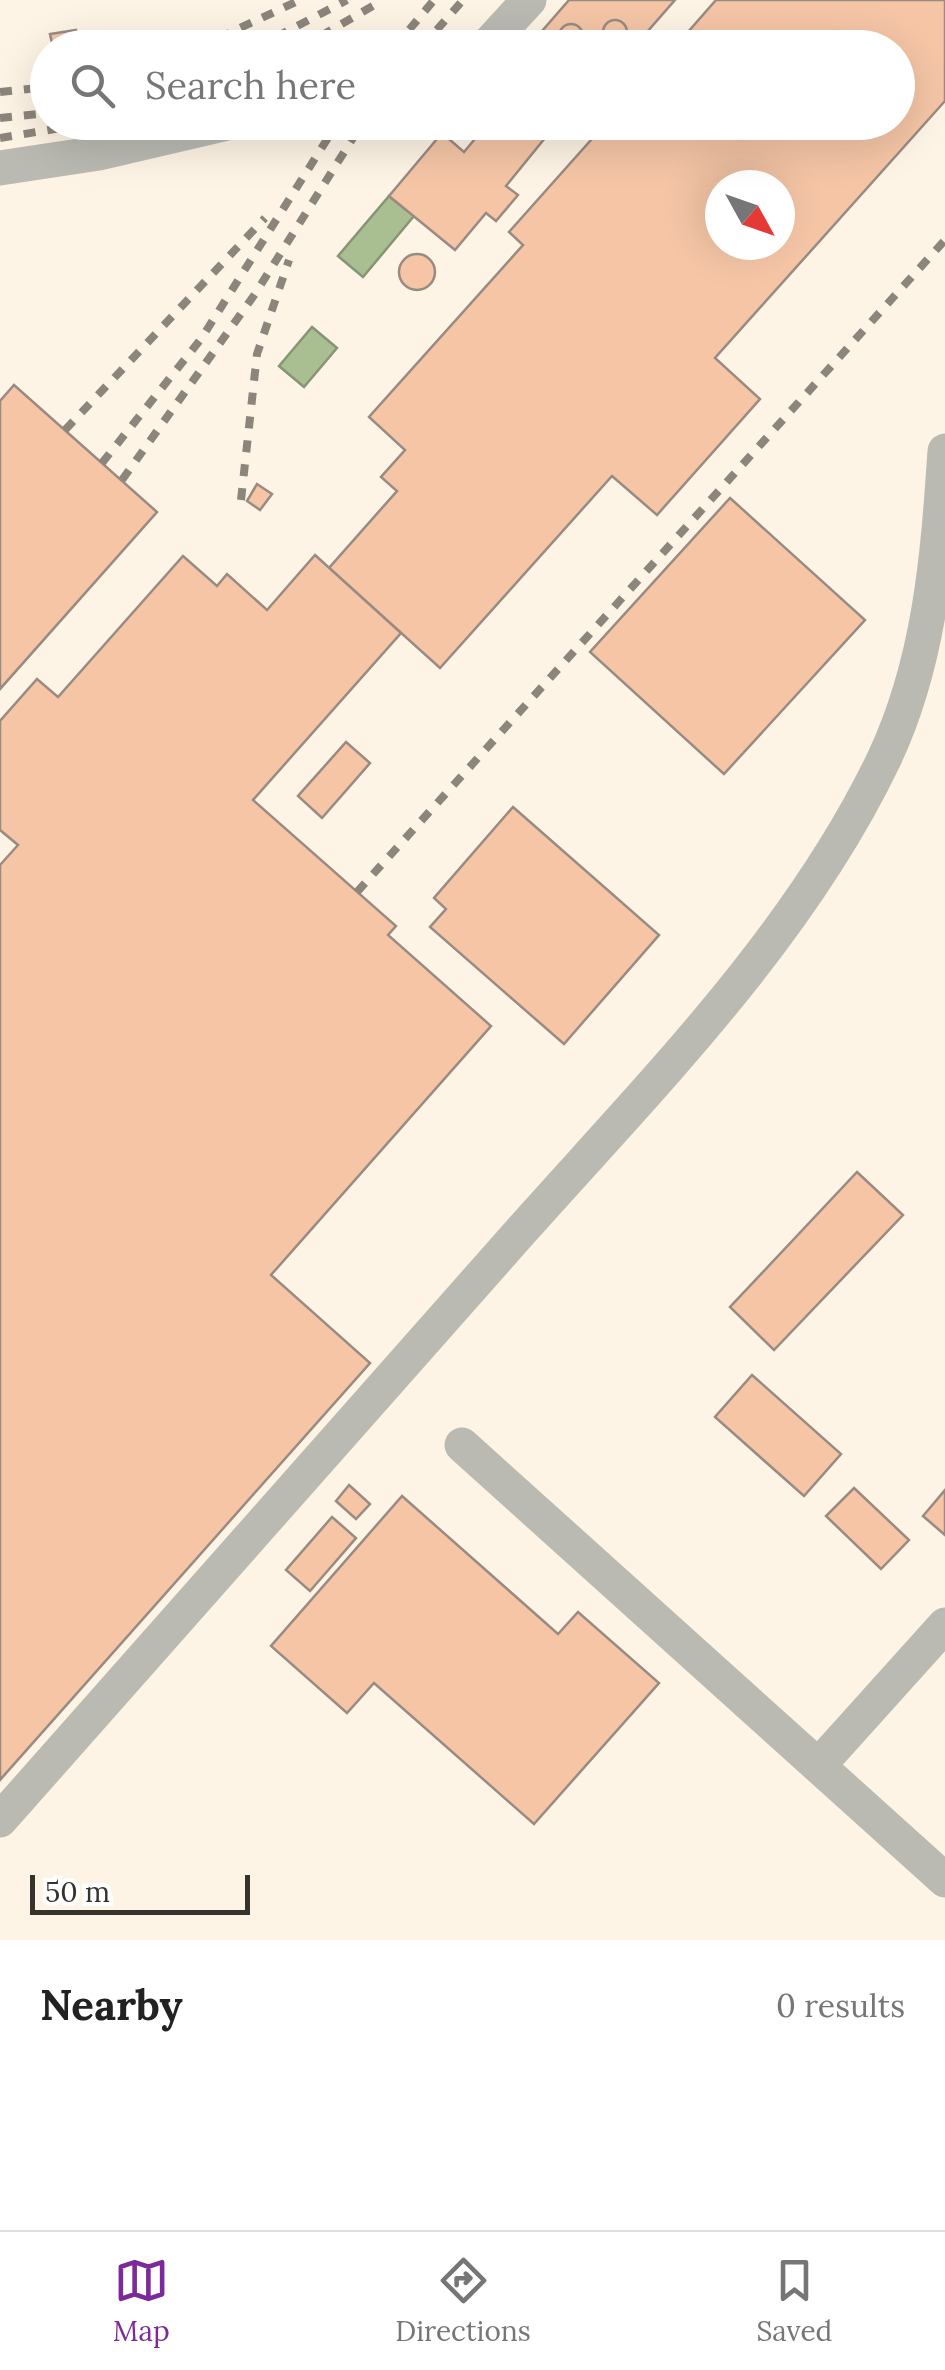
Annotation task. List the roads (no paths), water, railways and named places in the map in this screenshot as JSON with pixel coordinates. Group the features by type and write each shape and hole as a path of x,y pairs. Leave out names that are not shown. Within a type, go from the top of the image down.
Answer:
{"lane":[{"path":"502,30 529,0"},
{"path":"0,168 53,162 151,140"},
{"path":"0,1820 636,1102 752,964 827,862 884,758 918,664 930,616 945,451"},
{"path":"462,1445 945,1880"},
{"path":"819,1764 945,1626"}],"railway":[{"path":"236,30 300,0"},
{"path":"290,30 347,0"},
{"path":"331,30 383,0"},
{"path":"409,30 434,0"},
{"path":"437,30 463,0"},
{"path":"0,92 30,89"},
{"path":"0,118 30,115"},
{"path":"0,138 30,133"},
{"path":"102,463 201,339 327,140"},
{"path":"122,480 255,294 352,140"},
{"path":"65,430 265,218"},
{"path":"357,892 945,240"},
{"path":"241,500 257,354 289,260"}]}
